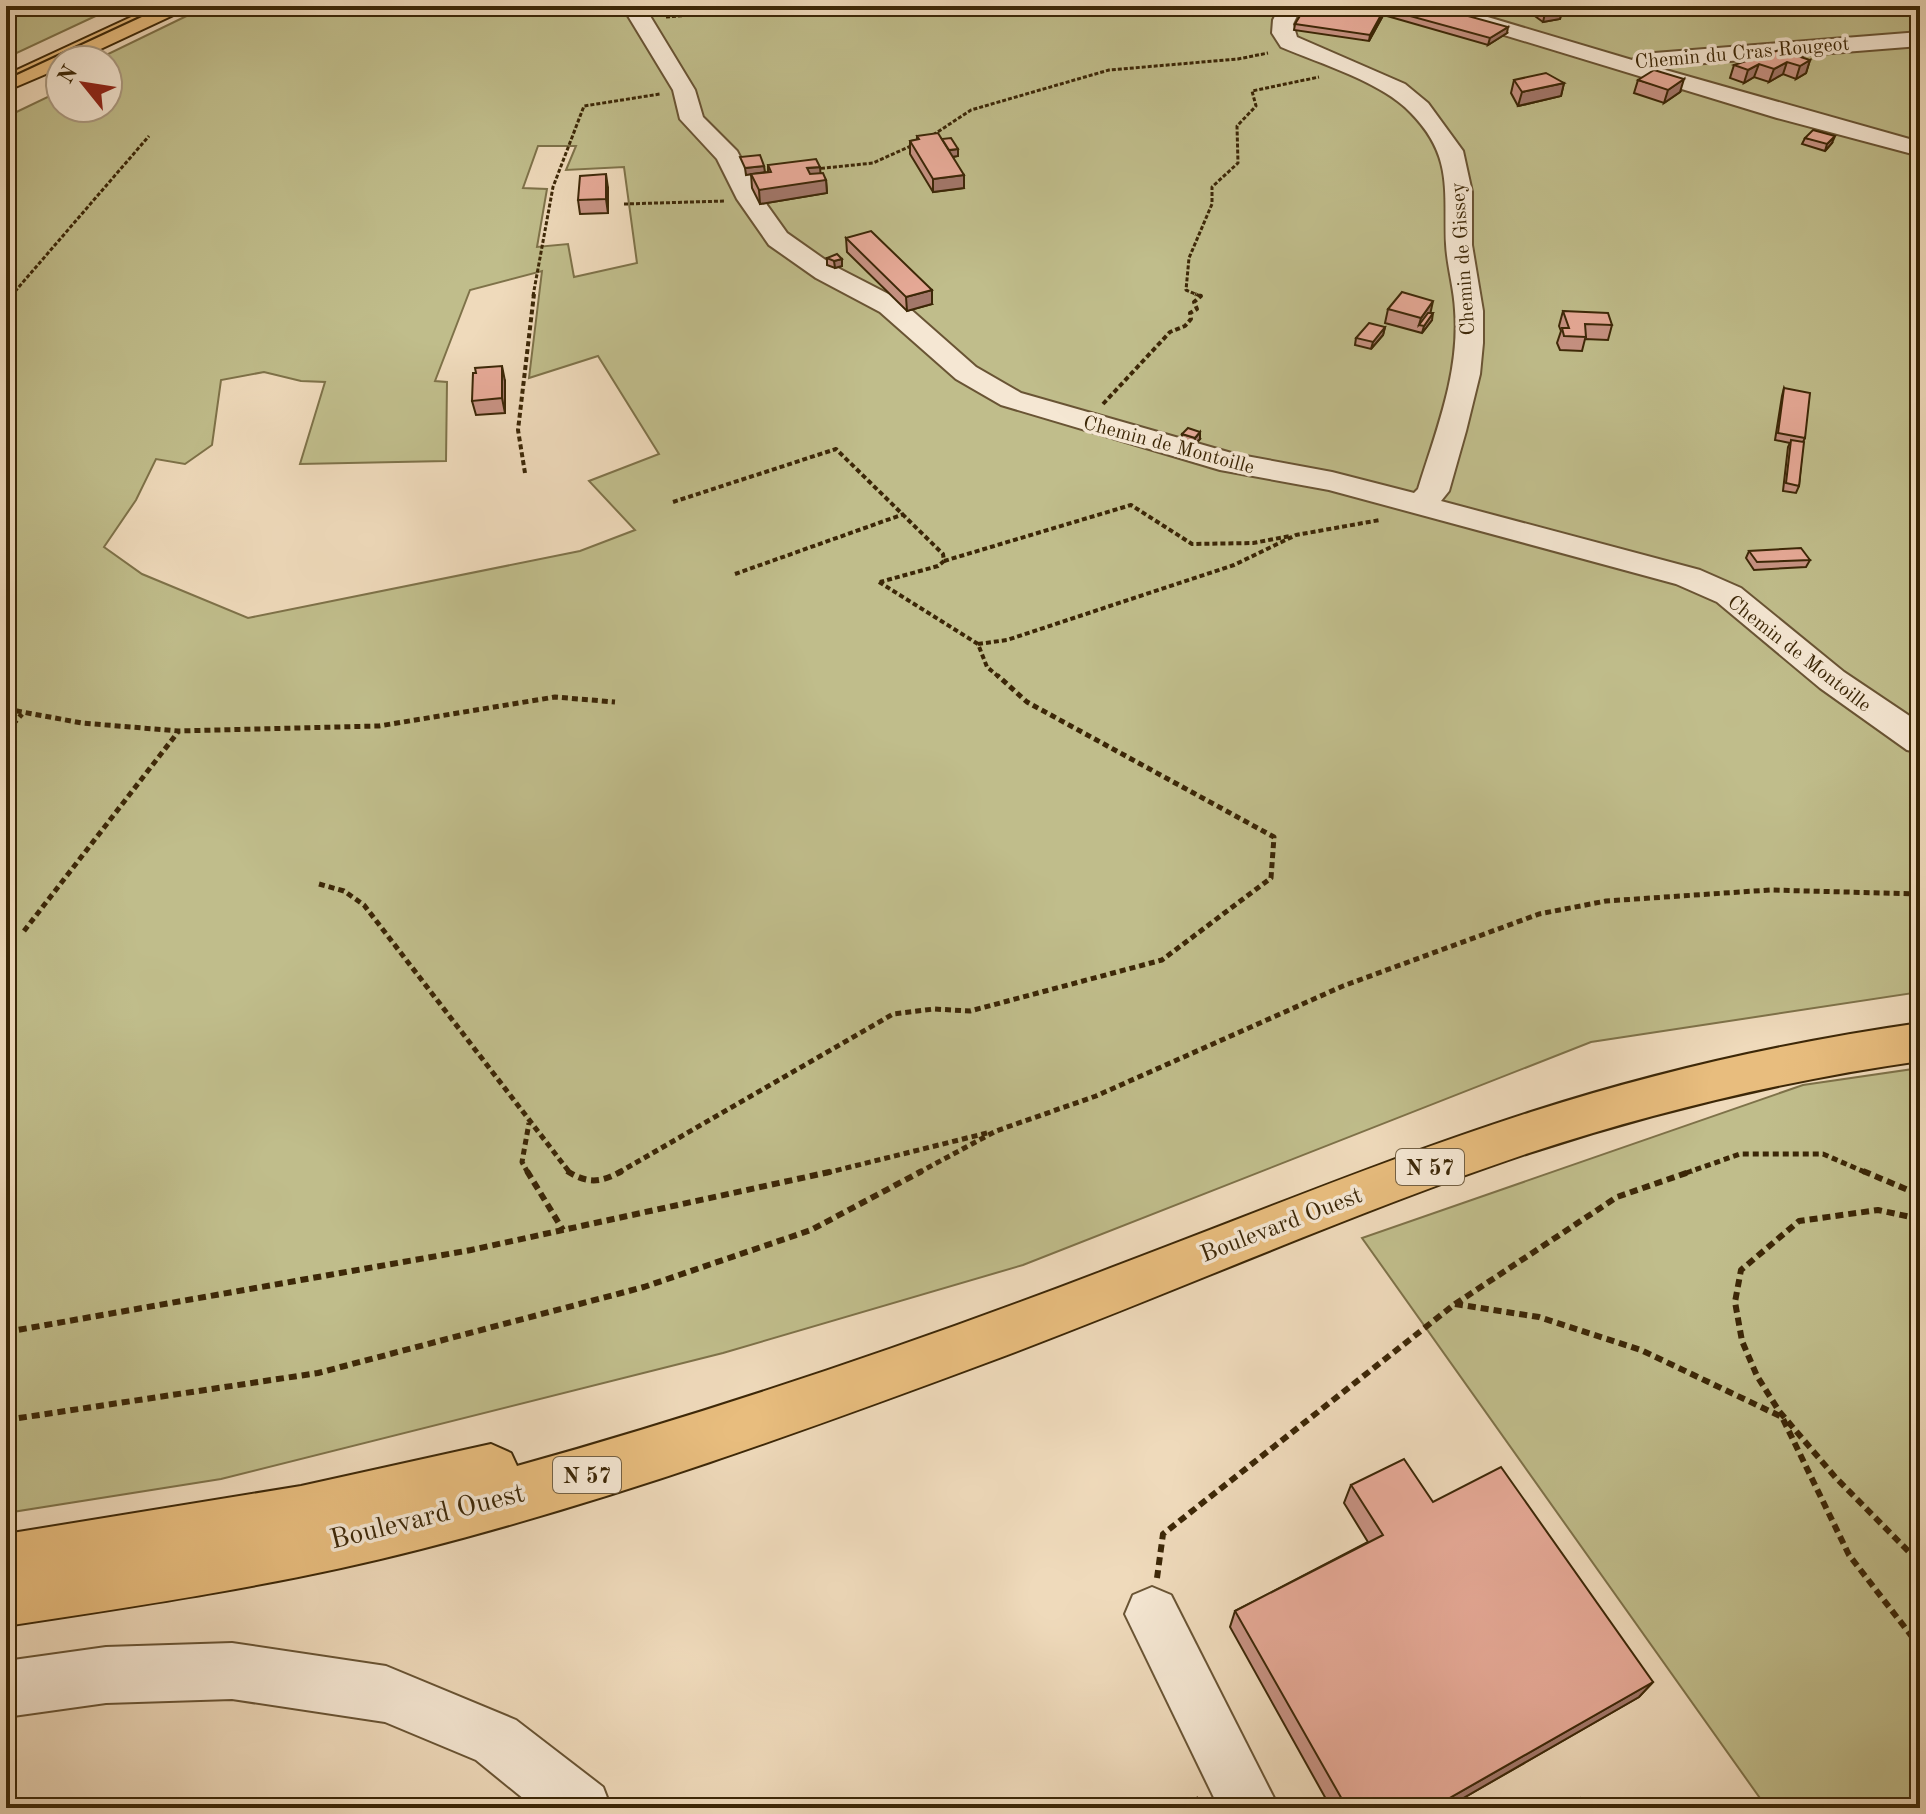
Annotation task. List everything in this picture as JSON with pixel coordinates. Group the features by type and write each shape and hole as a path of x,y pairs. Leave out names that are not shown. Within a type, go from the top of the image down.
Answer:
{"main road":[{"path":"6,70 146,6"},
{"path":"6,84 174,6"},
{"name":"Boulevard Ouest","path":"6,1596 180,1569 419,1520 595,1473 1082,1303 1406,1176 1564,1122 1719,1078 1843,1053 1920,1042"},
{"name":"Boulevard Ouest","path":"6,1564 301,1514 837,1390"},
{"name":"N 57","path":"6,1553 76,1554"}],"street":[{"path":"1291,6 1282,20 1282,28 1284,35 1295,46"},
{"name":"Chemin du Cras Rougeot","path":"1429,6 1622,62 1920,39"},
{"name":"Chemin de Montoille","path":"637,12 684,90 692,119 728,156 750,199 778,239 825,272 890,306 966,373 1011,399 1231,463 1332,481 1688,577 1729,595 1849,694 1920,741"},
{"name":"Chemin de Gissey","path":"1295,46 1379,79 1420,108 1451,151 1460,192 1459,245 1469,311 1466,374 1433,491 1421,505"},
{"path":"1622,62 1785,113 1920,149"},
{"path":"1152,1614 1250,1808"},
{"path":"6,1689 106,1675 232,1671 386,1694 496,1740 582,1808"}],"path":[{"path":"637,12 796,7"},
{"path":"932,136 971,110 1109,70 1238,59 1295,46"},
{"path":"1086,422 1170,332 1185,326 1191,319 1190,313 1197,309 1194,302 1201,296 1186,290 1189,258 1212,204 1212,187 1238,163 1237,126 1256,106 1252,91 1329,76 1341,70 1340,62"},
{"path":"525,473 518,430 530,313 553,187 584,106 684,90"},
{"path":"6,301 149,136"},
{"path":"809,169 873,163 920,141"},
{"path":"624,204 750,199"},
{"path":"673,502 836,449 943,554 944,561"},
{"path":"319,884 344,891 364,905 567,1171 584,1181 604,1181 893,1014 934,1009 970,1011 1162,960 1271,878 1274,837 1027,702 987,667 978,644 879,582 1131,505 1192,544 1253,543 1396,517 1421,505"},
{"path":"735,574 904,514"},
{"path":"978,644 1007,640 1234,565 1296,535"},
{"path":"6,709 82,723 179,731 379,726 555,697 615,702"},
{"path":"6,732 23,713"},
{"path":"24,931 179,731"},
{"path":"6,1332 471,1250 780,1184 996,1131 1096,1096 1343,986 1539,914 1606,901 1770,890 1920,894"},
{"path":"529,1122 522,1162 563,1230"},
{"path":"6,1420 318,1373 644,1287 811,1230 996,1131"},
{"path":"1152,1614 1163,1534 1455,1304 1617,1197 1740,1154 1823,1154 1920,1195"},
{"path":"1920,1219 1878,1210 1799,1221 1741,1270 1734,1305 1749,1364 1782,1417 1849,1555 1920,1647"},
{"path":"1455,1304 1539,1317 1641,1350 1782,1417 1920,1563"}],"shaded area":[{"path":"6,6 117,6 6,58"},
{"path":"194,6 1920,6 1920,992 1591,1042 1023,1265 723,1353 221,1479 6,1513 6,117 44,99 44,124 124,124 124,46 203,8","holes":["538,146 576,146 566,170 624,167 637,263 574,277 568,244 537,247 547,189 523,188","542,271 529,378 598,356 659,454 589,481 635,530 580,551 248,618 142,574 104,547 136,500 156,459 185,464 212,445 221,380 264,372 301,381 325,382 300,464 446,461 447,382 435,381 470,290"]},
{"path":"1920,1068 1920,1808 1767,1808 1362,1238 1803,1085"}],"building":[{"path":"1306,6 1386,6 1370,35 1295,24"},
{"path":"1395,6 1432,6 1508,27 1490,38 1388,10"},
{"path":"1541,6 1562,6 1563,7 1546,9"},
{"path":"1779,50 1810,60 1800,66 1787,62 1774,69 1759,64 1748,70 1734,65"},
{"path":"1654,70 1684,79 1668,90 1638,80"},
{"path":"1546,73 1564,83 1522,92 1514,80"},
{"path":"1813,130 1835,136 1827,144 1805,138"},
{"path":"938,133 964,175 933,179 910,141 919,139 917,136"},
{"path":"951,138 958,149 949,150 942,139"},
{"path":"760,155 764,166 745,168 740,157"},
{"path":"816,159 820,167 807,168 810,174 823,173 826,180 759,190 751,174 771,172 768,165"},
{"path":"606,174 606,199 578,200 580,176"},
{"path":"871,231 932,290 906,297 846,238"},
{"path":"837,254 842,259 834,261 827,258"},
{"path":"1402,292 1433,301 1421,318 1388,309"},
{"path":"1563,311 1608,313 1612,325 1585,324 1586,337 1564,336 1562,328 1569,328"},
{"path":"1428,313 1433,313 1424,326 1419,325"},
{"path":"1369,323 1385,327 1373,342 1356,338"},
{"path":"502,366 502,398 472,401 475,368"},
{"path":"1784,388 1810,393 1805,438 1778,433"},
{"path":"1188,428 1200,432 1195,438 1182,434"},
{"path":"1791,440 1804,442 1799,486 1786,483"},
{"path":"1801,548 1810,560 1757,562 1749,551"},
{"path":"1404,1459 1433,1502 1501,1467 1653,1682 1432,1808 1347,1808 1235,1611 1383,1535 1351,1485"},
{"path":"1580,1798 1586,1808 1563,1808"}],"tram line":[{"path":"6,79 163,6"}]}
